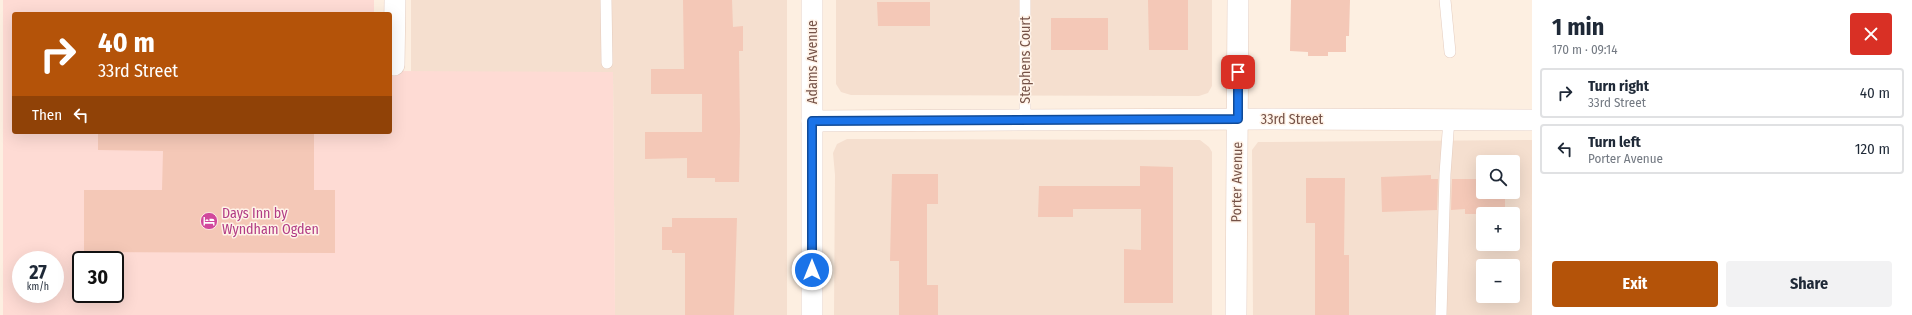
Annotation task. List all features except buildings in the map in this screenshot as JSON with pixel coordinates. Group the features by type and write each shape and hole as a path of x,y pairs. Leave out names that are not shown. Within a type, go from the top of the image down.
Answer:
{"street":[{"path":"394,65 395,0"},
{"name":"Adams Avenue","path":"812,0 812,315"},
{"name":"Porter Avenue","path":"1236,315 1238,0"},
{"name":"33rd Street","path":"812,121 1238,119 1532,120"}],"lane":[{"path":"606,0 607,63"},
{"name":"Stephens Court","path":"1025,0 1025,121"},
{"path":"1445,0 1450,52"},
{"path":"1441,315 1445,174 1449,119"}],"shaded area":[{"path":"3,0 374,0 374,12 12,12 12,134 392,134 392,71 613,72 615,315 3,315"},
{"path":"411,0 787,0 787,315 615,315 613,72 411,72"},
{"path":"836,0 1212,0 1212,86 1208,93 1199,96 851,95 841,92 836,84"},
{"path":"847,139 1200,140 1209,147 1212,152 1212,315 834,315 835,175 833,153 837,144"},
{"path":"1532,140 1532,315 1253,315 1252,150 1258,142"}],"place":[{"name":"Days Inn by Wyndham Ogden","path":"209,221"}],"route":[{"path":"812,270 812,121 1238,119 1238,72"}]}
